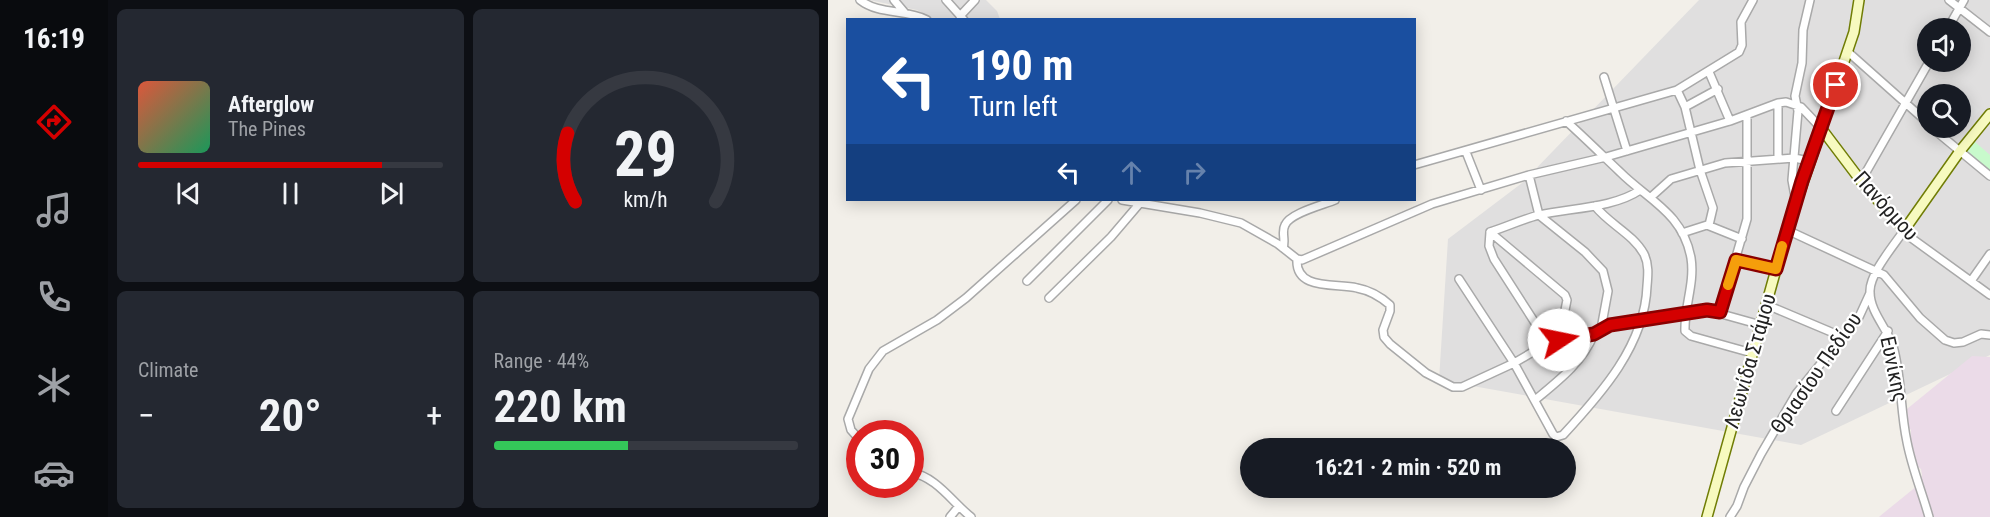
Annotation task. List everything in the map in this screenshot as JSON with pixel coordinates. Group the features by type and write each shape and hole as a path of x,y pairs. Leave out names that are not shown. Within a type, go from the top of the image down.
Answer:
{"main road":[{"name":"Λεωνίδα Στάμου","path":"1707,517 1787,230 1854,32 1857,0"},
{"path":"1904,229 1990,106"},
{"path":"1958,150 1990,114"},
{"name":"Πανόρμου","path":"1821,128 1862,181 1904,229"}],"street":[{"path":"860,0 876,8 905,12 922,18"},
{"path":"894,0 905,12"},
{"path":"946,0 962,18 975,0"},
{"path":"1416,164 1434,158 1466,152 1677,90 1742,50 1741,22 1754,0"},
{"path":"1796,202 1792,180 1795,96 1802,63 1803,30 1810,0"},
{"path":"1949,0 1990,32"},
{"path":"1954,18 1964,0"},
{"path":"1847,51 1917,114"},
{"path":"1709,72 1730,120"},
{"path":"1862,181 1923,72"},
{"path":"1604,77 1627,151"},
{"path":"1685,107 1718,89"},
{"path":"1677,90 1685,107 1700,170 1713,208 1709,225"},
{"path":"1128,201 1200,213 1241,223 1267,236 1297,259 1310,258 1432,204 1529,174 1627,151 1747,115 1778,103 1786,102 1802,107 1821,128"},
{"path":"1778,103 1778,159"},
{"path":"1720,312 1742,239 1748,208 1747,115"},
{"path":"1566,121 1640,190 1664,207 1682,233 1691,260 1691,278 1684,328 1687,334 1752,353"},
{"path":"1944,138 1990,176"},
{"path":"1466,152 1481,190"},
{"path":"1651,197 1671,179 1725,163 1794,158 1809,161"},
{"path":"1529,174 1539,215 1585,252 1603,271 1608,291 1601,329"},
{"path":"1490,232 1539,215 1594,206 1634,194 1640,190"},
{"path":"848,420 875,359 891,345 937,320 966,298 1075,201"},
{"path":"1027,281 1107,201"},
{"path":"1283,248 1285,242 1283,228 1289,218 1332,201"},
{"path":"1049,298 1117,230 1140,203"},
{"path":"1459,279 1514,363 1553,435 1556,437 1563,435 1611,378 1633,342 1641,321 1647,293 1646,259 1638,246 1594,206"},
{"path":"1682,233 1709,225 1742,239"},
{"path":"1870,293 1871,281 1904,229"},
{"name":"Πανόρμου","path":"1904,229 1990,295"},
{"path":"1787,230 1877,271 1895,286 1920,318 1945,340 1954,343 1981,334 1990,335"},
{"path":"1490,232 1565,295 1567,300 1559,340"},
{"path":"1490,232 1489,246 1494,259 1548,343"},
{"path":"1971,281 1990,255"},
{"path":"1297,259 1298,272 1312,283 1358,288 1386,301 1390,306 1390,311 1383,330 1384,337 1426,373 1453,387 1462,387 1514,363 1548,343 1594,334 1610,325 1707,310 1761,325"},
{"path":"1736,260 1776,269"},
{"name":"Ευνίκης","path":"1870,293 1875,311 1888,332 1898,367 1906,440 1929,517"},
{"name":"Θριασίου Πεδίου","path":"1730,517 1761,454 1796,394 1859,317 1870,293"},
{"path":"1767,305 1843,337"},
{"path":"1836,411 1888,332"},
{"path":"1535,400 1578,361 1594,334"},
{"path":"924,476 971,517"},
{"path":"950,517 959,506"}],"shaded area":[{"path":"869,0 986,0 997,11 1000,18 931,18 917,10"},
{"path":"1699,0 1990,0 1990,355 1801,445 1439,380 1448,239 1522,183"},
{"path":"1971,101 1980,110 1971,120"},
{"path":"1972,356 1990,357 1990,517 1933,517 1921,479 1921,469 1917,466 1911,448 1911,430 1907,409"},
{"path":"1917,486 1925,517 1879,517 1880,516"}],"green space":[{"path":"1974,141 1990,155 1990,171 1966,150"}],"slow traffic":[{"path":"1728,285 1736,260 1776,269 1782,246"}],"route":[{"path":"1559,340 1594,334 1610,325 1707,310 1720,312 1736,260 1776,269 1802,181 1836,85"}]}
